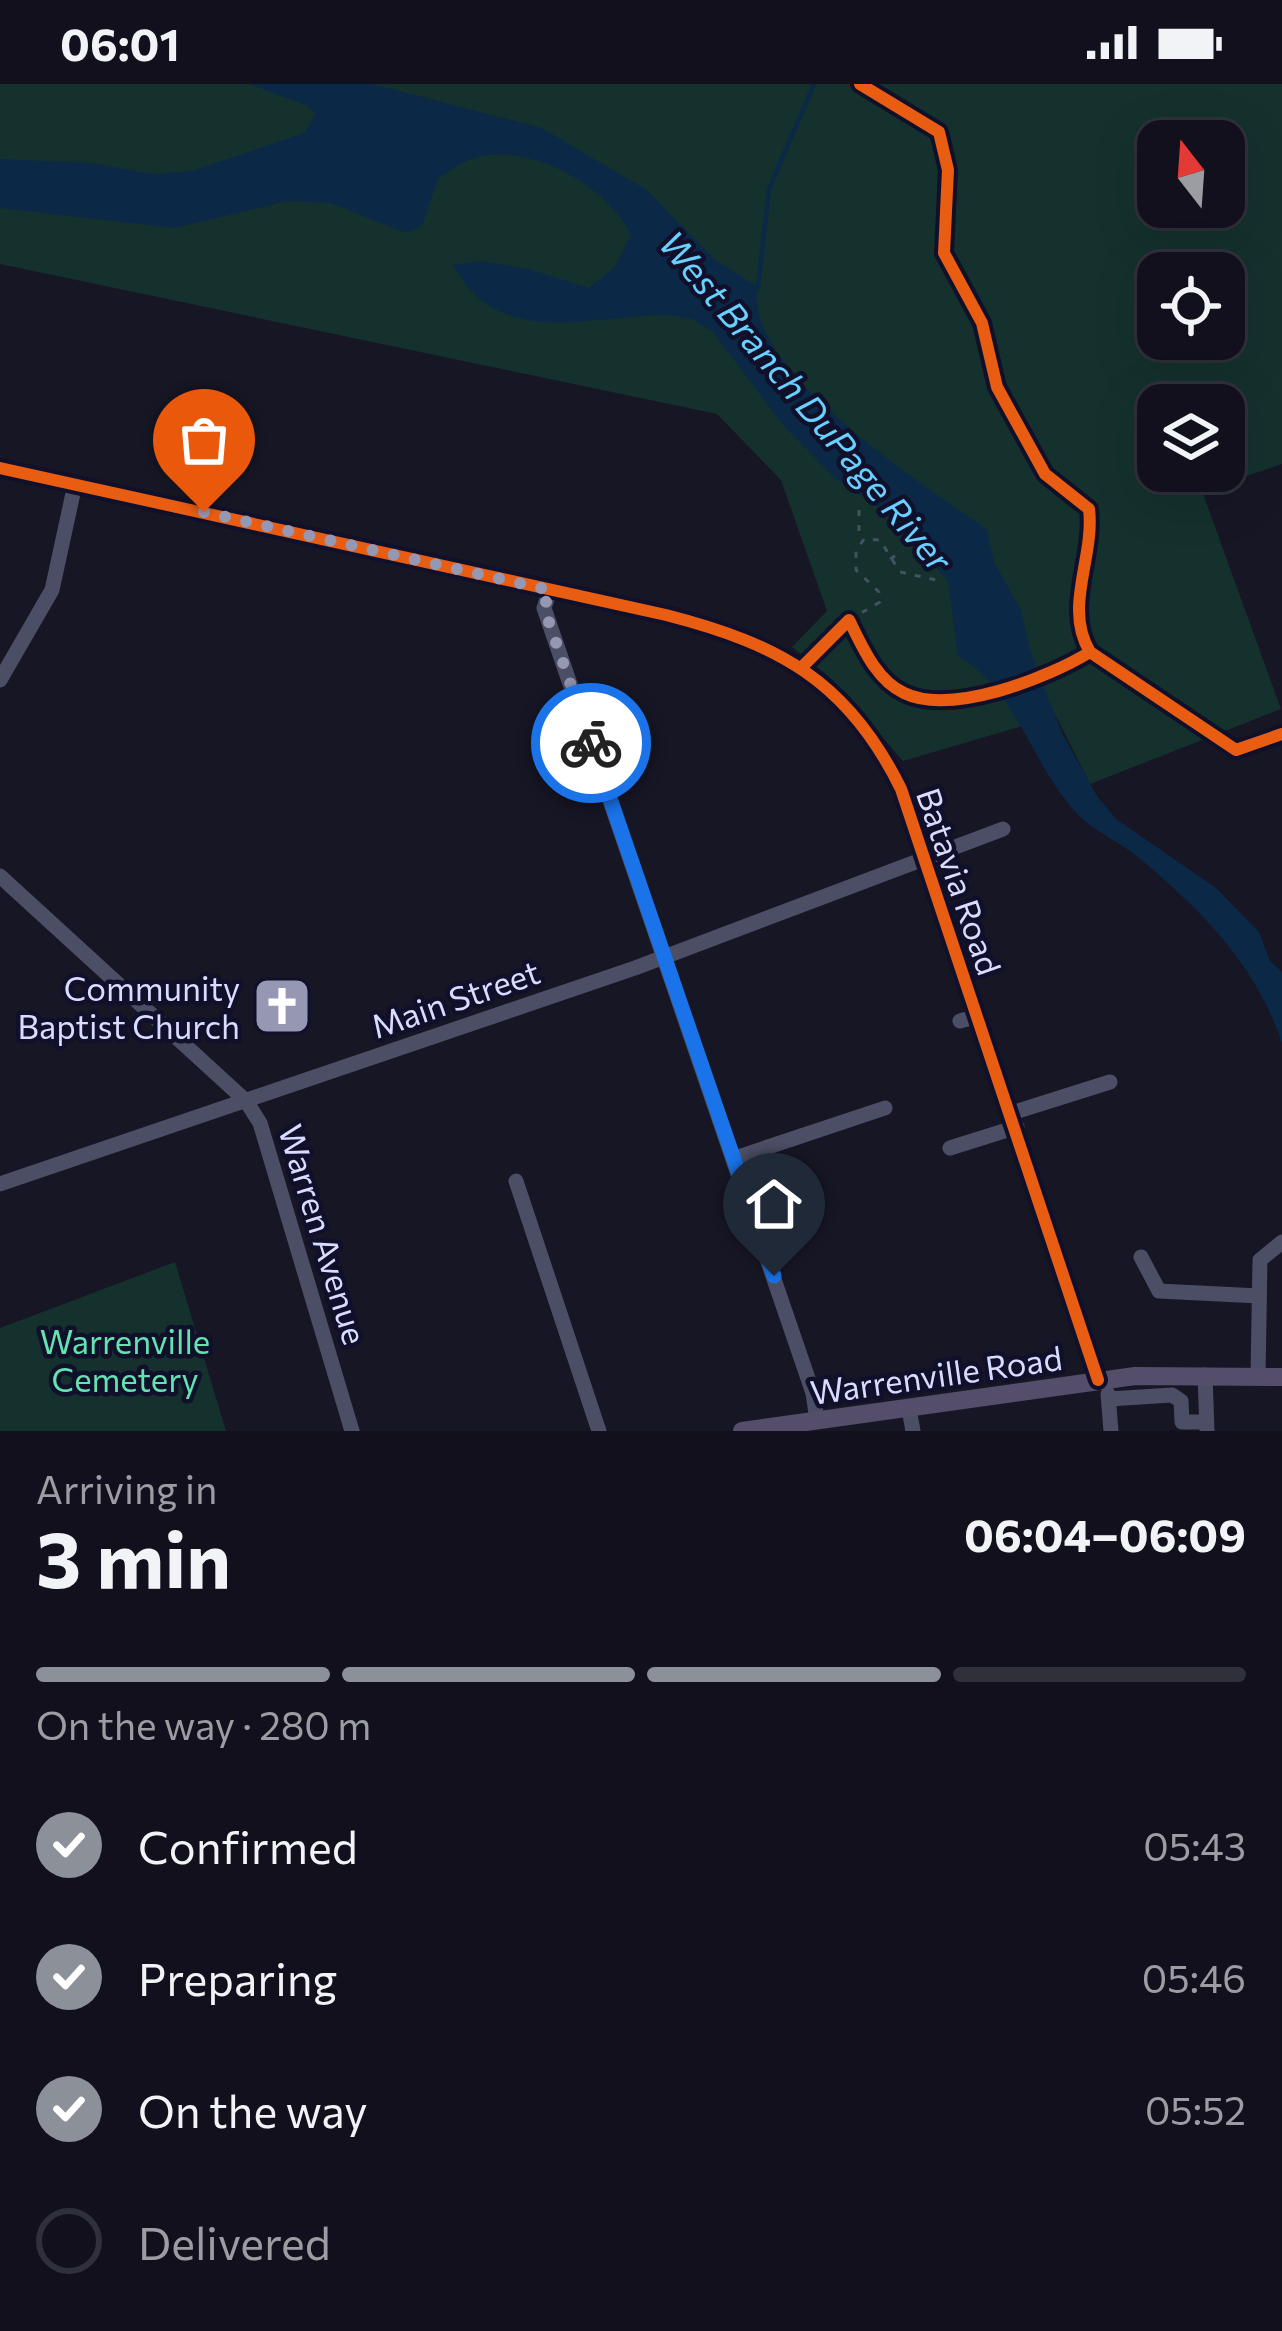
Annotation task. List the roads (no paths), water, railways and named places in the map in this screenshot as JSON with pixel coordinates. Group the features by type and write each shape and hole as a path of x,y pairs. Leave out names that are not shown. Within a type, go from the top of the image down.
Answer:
{"main road":[{"name":"Batavia Road","path":"0,468 711,627 802,666 863,725 886,760 925,858 969,1018 1014,1120 1105,1386"},
{"name":"Warrenville Road","path":"742,1431 1205,1375 1282,1377"}],"street":[{"path":"0,680 52,590 75,484"},
{"path":"550,590 544,608 735,1158 813,1394 817,1421"},
{"name":"Main Street","path":"0,1184 664,954 1004,830"},
{"name":"Warren Avenue","path":"0,876 246,1101 260,1123 352,1431"},
{"path":"950,1148 1110,1082"},
{"path":"735,1158 885,1108"},
{"path":"516,1180 599,1431"},
{"path":"1258,1376 1260,1259 1282,1242"},
{"path":"1141,1257 1159,1291 1258,1296"},
{"path":"1111,1431 1105,1386 1172,1395 1181,1401 1182,1422 1206,1426 1205,1375"},
{"path":"909,1409 913,1431"}],"water":[{"name":"West Branch DuPage River","path":"249,84 372,84 542,128 648,191 714,259 758,287 760,320 778,354 808,389 885,457 987,530 994,562 1021,610 1030,651 1063,735 1097,796 1116,819 1216,888 1259,932 1270,961 1282,972 1282,1043 1257,988 1224,940 1161,877 1079,816 994,688 958,656 948,581 887,513 835,478 783,425 712,331 692,319 668,315 578,322 521,319 495,309 472,292 453,265 481,261 529,269 589,288 615,267 631,235 604,199 585,184 563,171 516,156 471,159 438,178 422,226 406,233 331,203 287,201 174,228 0,208 0,159 91,163 153,174 193,171 304,133 316,114 306,105"}],"waterway":[{"name":"West Branch DuPage River","path":"758,287 769,189 814,84"}],"place":[{"name":"Community Baptist Church","path":"282,1006"}],"park label":[{"name":"Warrenville Cemetery","path":"125,1359"}]}
